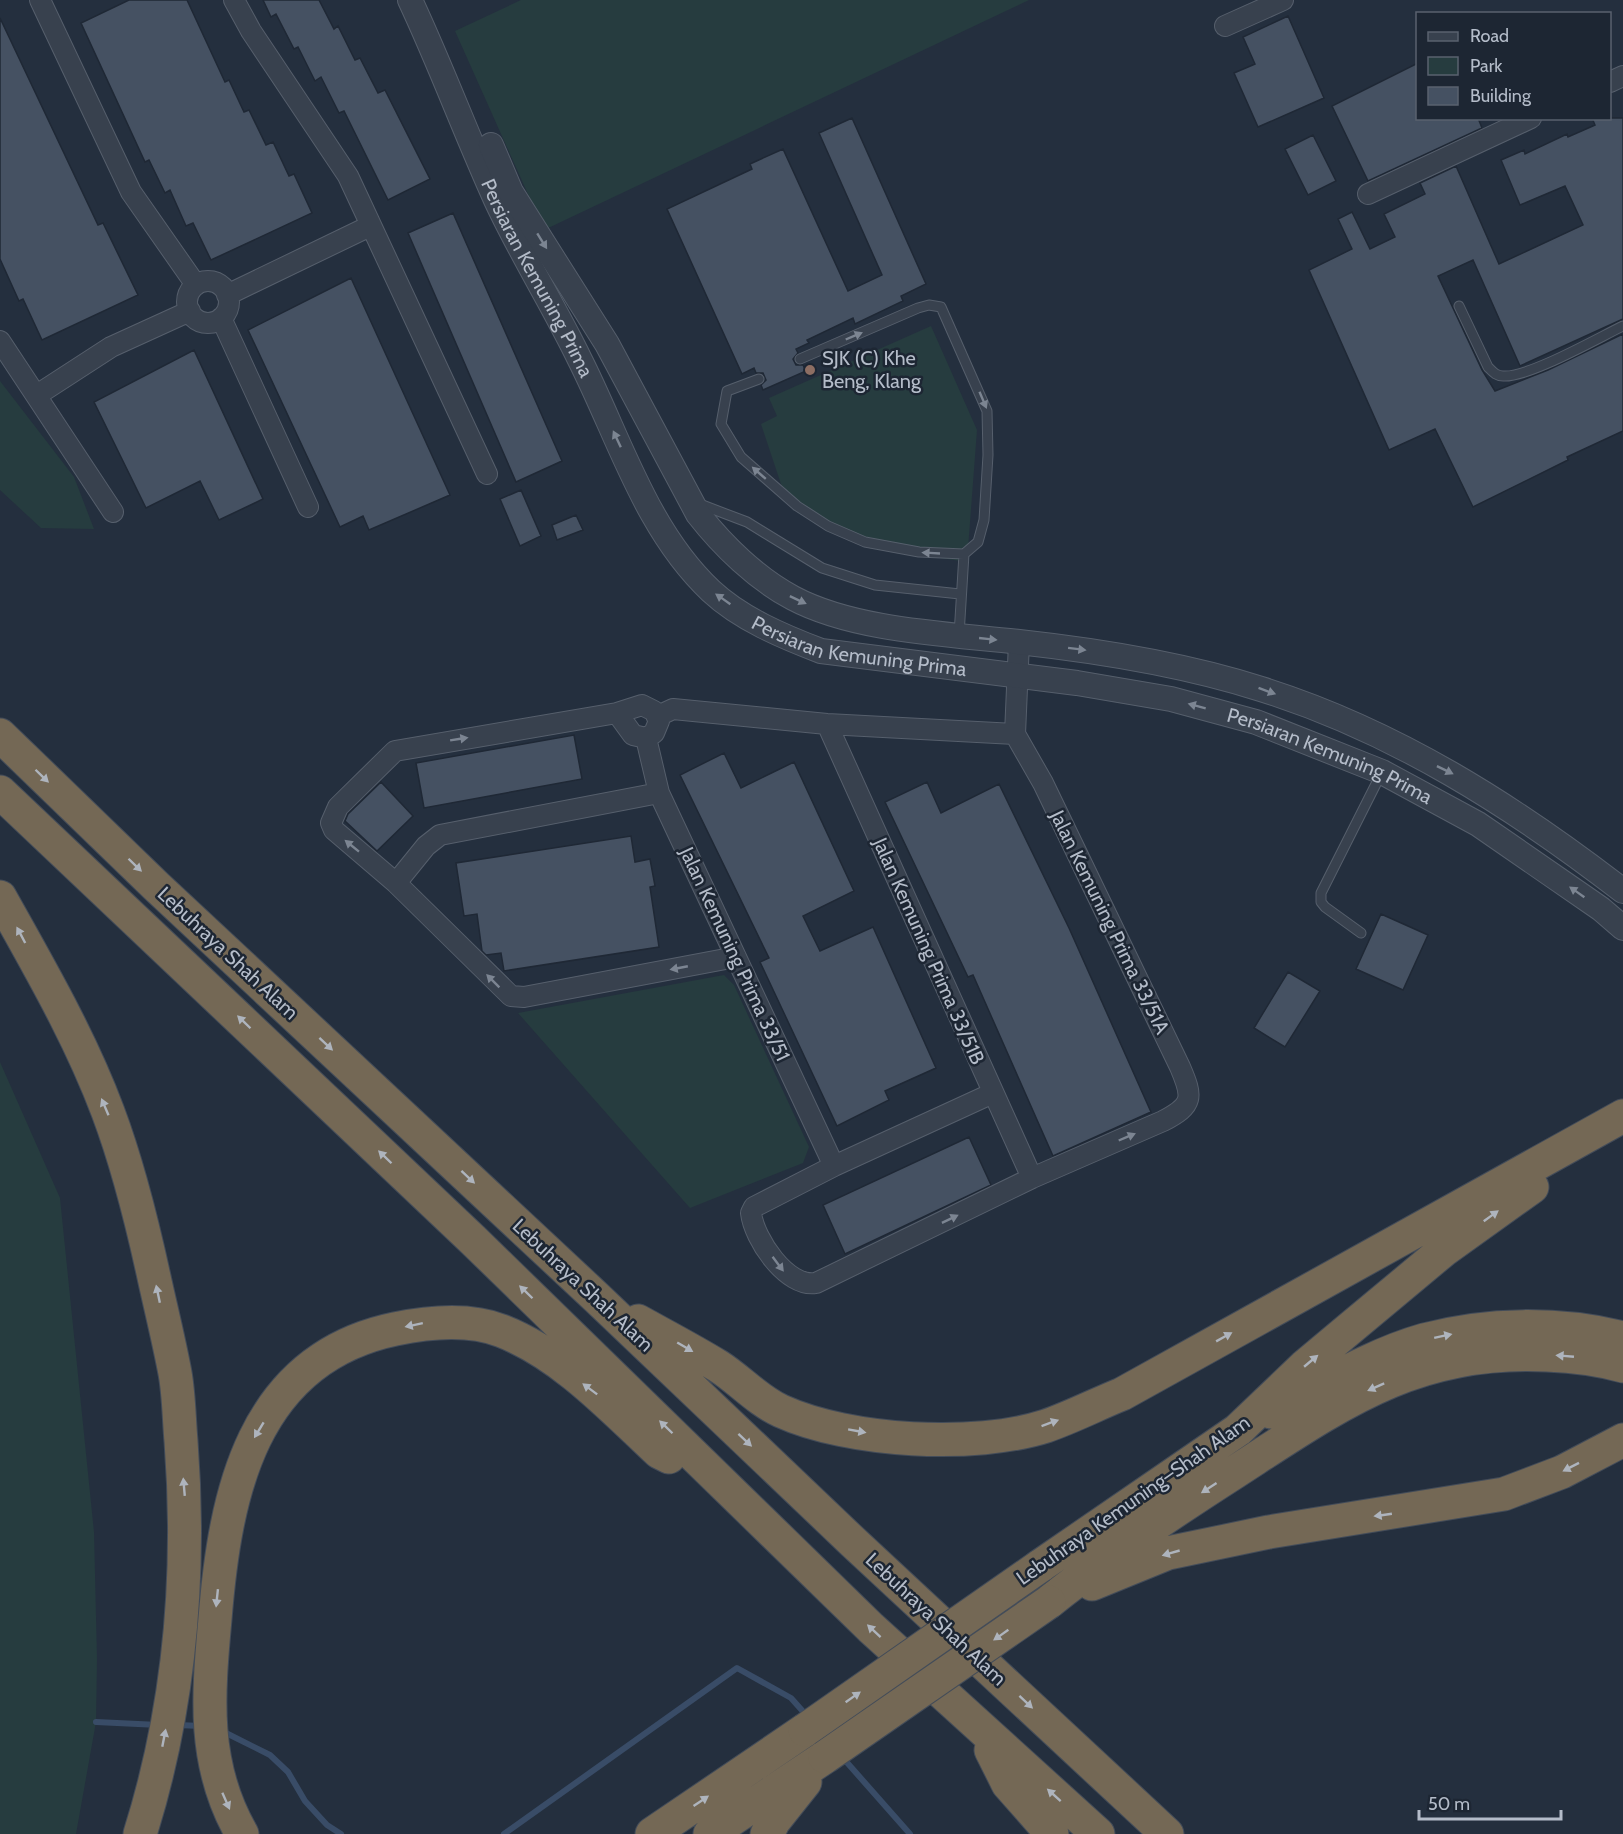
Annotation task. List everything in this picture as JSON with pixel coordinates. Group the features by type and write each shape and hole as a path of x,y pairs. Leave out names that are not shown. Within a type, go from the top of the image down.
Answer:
{"highway":[{"name":"Lebuhraya Shah Alam","path":"0,735 156,886 1167,1834"},
{"name":"Lebuhraya Shah Alam","path":"0,792 473,1240 871,1628 1098,1834"},
{"path":"0,897 65,1015 108,1112 144,1228 175,1375 185,1502 185,1546 176,1671 152,1796 140,1834"},
{"path":"597,1298 720,1367 750,1392 780,1411 811,1422 862,1433 918,1439 978,1439 1046,1426 1122,1394 1437,1237 1623,1117"},
{"name":"Lebuhraya Kemuning–Shah Alam","path":"652,1834 1238,1430 1437,1237"},
{"path":"242,1834 223,1797 214,1766 209,1700 223,1540 234,1487 251,1443 274,1406 296,1380 326,1357 373,1333 424,1323 466,1324 501,1331 537,1349 597,1394 659,1452 739,1497"},
{"path":"1238,1430 1364,1365 1422,1341 1489,1328 1542,1327 1604,1333 1623,1338"},
{"path":"1049,1602 1095,1565 1290,1437 1367,1391 1405,1374 1462,1358 1500,1354 1568,1356 1623,1366"},
{"name":"Lebuhraya Kemuning–Shah Alam","path":"710,1834 1049,1602 1168,1552 1258,1534 1504,1494 1562,1472 1623,1440"},
{"path":"979,1727 1008,1784 1052,1834"},
{"path":"767,1834 774,1821 825,1757"},
{"path":"1122,1790 1191,1834"}],"street":[{"path":"40,0 131,192 196,285"},
{"path":"234,0 250,31 348,177 487,474"},
{"name":"Persiaran Kemuning Prima","path":"410,0 496,200 565,329 628,462 671,545 712,591 770,629 822,651 1019,676 1171,699 1256,722 1377,782 1478,824 1601,909 1623,928"},
{"name":"Persiaran Kemuning Prima","path":"428,0 511,192 589,316 690,500 713,533 752,569 793,598 841,617 1160,663 1262,689 1362,729 1473,785 1562,843 1623,891"},
{"path":"1225,26 1283,0"},
{"path":"1368,194 1527,120"},
{"path":"228,295 370,226"},
{"path":"214,282 228,295 228,308 221,318 204,323 190,311 187,300 196,285 214,282"},
{"path":"37,395 111,347 190,311"},
{"path":"565,329 589,316"},
{"path":"221,318 308,507"},
{"path":"0,341 113,512"},
{"path":"658,716 673,709 826,724 1015,734 1019,676 1018,642"},
{"path":"617,713 633,735 646,738 657,730 658,716 649,706 642,705 617,713 395,751 338,807 332,823 340,838 396,883 505,993 516,998 736,957"},
{"name":"Jalan Kemuning Prima 33/51B","path":"826,724 1032,1178"},
{"name":"Jalan Kemuning Prima 33/51A","path":"1015,734 1043,783 1189,1088 1187,1105 1181,1112 1032,1178"},
{"name":"Jalan Kemuning Prima 33/51","path":"646,738 659,793 834,1166"},
{"path":"396,883 426,846 440,835 659,793"},
{"path":"993,1093 834,1166 754,1207 751,1213 756,1234 783,1270 792,1279 806,1285 836,1275 1032,1178"}],"lane":[{"path":"759,379 727,391 721,424 741,457 796,506 828,526 865,542 919,552 964,554 978,542 984,520 988,455 987,411 941,308 929,305 800,359"},
{"path":"1459,306 1488,367 1496,375 1506,376 1548,361 1623,326"},
{"path":"690,500 747,522 822,568 875,585 960,594"},
{"path":"959,635 964,554"},
{"path":"1361,933 1321,902 1325,883 1377,782"}],"green space":[{"path":"521,0 1029,0 544,230 455,31"},
{"path":"931,326 977,430 967,562 880,549 814,516 782,487 761,424 777,416 769,398"},
{"path":"0,381 74,477 94,529 41,528 0,490"},
{"path":"724,975 734,985 809,1147 803,1163 690,1208 518,1013"},
{"path":"0,1062 60,1198 94,1532 96,1722 76,1834 0,1834"}],"building":[{"path":"129,0 187,0 225,82 229,80 244,112 249,110 266,145 273,142 289,176 294,174 312,213 211,260 193,223 186,226 170,190 165,193 149,160 145,162 81,23"},
{"path":"263,0 319,0 334,29 338,26 355,60 360,58 378,93 385,90 430,179 388,200 344,111 339,113 321,77 315,81 298,47 294,49 276,14 271,17"},
{"path":"1288,16 1324,98 1258,127 1234,73 1255,64 1243,37"},
{"path":"0,18 98,225 103,223 138,295 42,340 23,299 19,301 0,259"},
{"path":"1416,64 1416,120 1479,120 1482,128 1368,181 1332,106"},
{"path":"852,118 926,284 901,296 903,301 855,324 853,318 807,340 809,343 796,349 798,353 793,359 796,365 803,365 806,371 763,390 761,385 766,380 763,373 756,373 754,368 742,374 667,209 752,169 750,164 783,149 848,291 882,275 819,133"},
{"path":"1623,118 1623,319 1520,366 1473,260 1438,276 1482,370 1495,391 1548,370 1623,334 1623,431 1567,457 1568,460 1473,507 1435,429 1389,450 1309,270 1352,249 1338,219 1352,212 1370,249 1395,237 1384,214 1425,194 1420,183 1456,166 1499,264 1583,225 1565,186 1520,205 1501,160 1524,150 1525,154 1567,134 1568,137 1595,125 1593,120"},
{"path":"1313,135 1336,181 1308,195 1285,149"},
{"path":"453,213 562,461 516,482 408,233"},
{"path":"351,278 450,495 369,530 363,516 340,527 248,330"},
{"path":"194,350 263,499 219,520 200,481 146,508 94,402"},
{"path":"521,490 541,536 520,546 500,499"},
{"path":"576,515 583,530 557,540 552,525"},
{"path":"574,735 582,779 424,808 416,763"},
{"path":"724,753 741,788 794,762 854,891 803,916 820,951 873,927 936,1068 885,1091 889,1100 837,1126 760,962 769,958 680,775"},
{"path":"381,782 413,816 377,851 345,821 348,814"},
{"path":"927,782 941,813 999,784 1069,928 1151,1112 1053,1156 973,975 968,977 885,802"},
{"path":"631,836 635,862 650,859 655,886 650,887 659,947 504,971 501,953 486,955 482,951 477,914 464,916 456,863"},
{"path":"1381,914 1428,935 1403,990 1356,969"},
{"path":"1288,972 1320,991 1285,1047 1254,1028"},
{"path":"969,1137 991,1185 845,1254 823,1205"}],"waterway":[{"path":"504,1834 737,1668 791,1698 807,1716"},
{"path":"96,1722 159,1725"},
{"path":"178,1725 201,1726"},
{"path":"222,1731 270,1755 288,1772 305,1801 327,1825 341,1834"},
{"path":"843,1758 910,1834"}],"place":[{"name":"SJK (C) Khe Beng, Klang","path":"810,370"}]}
